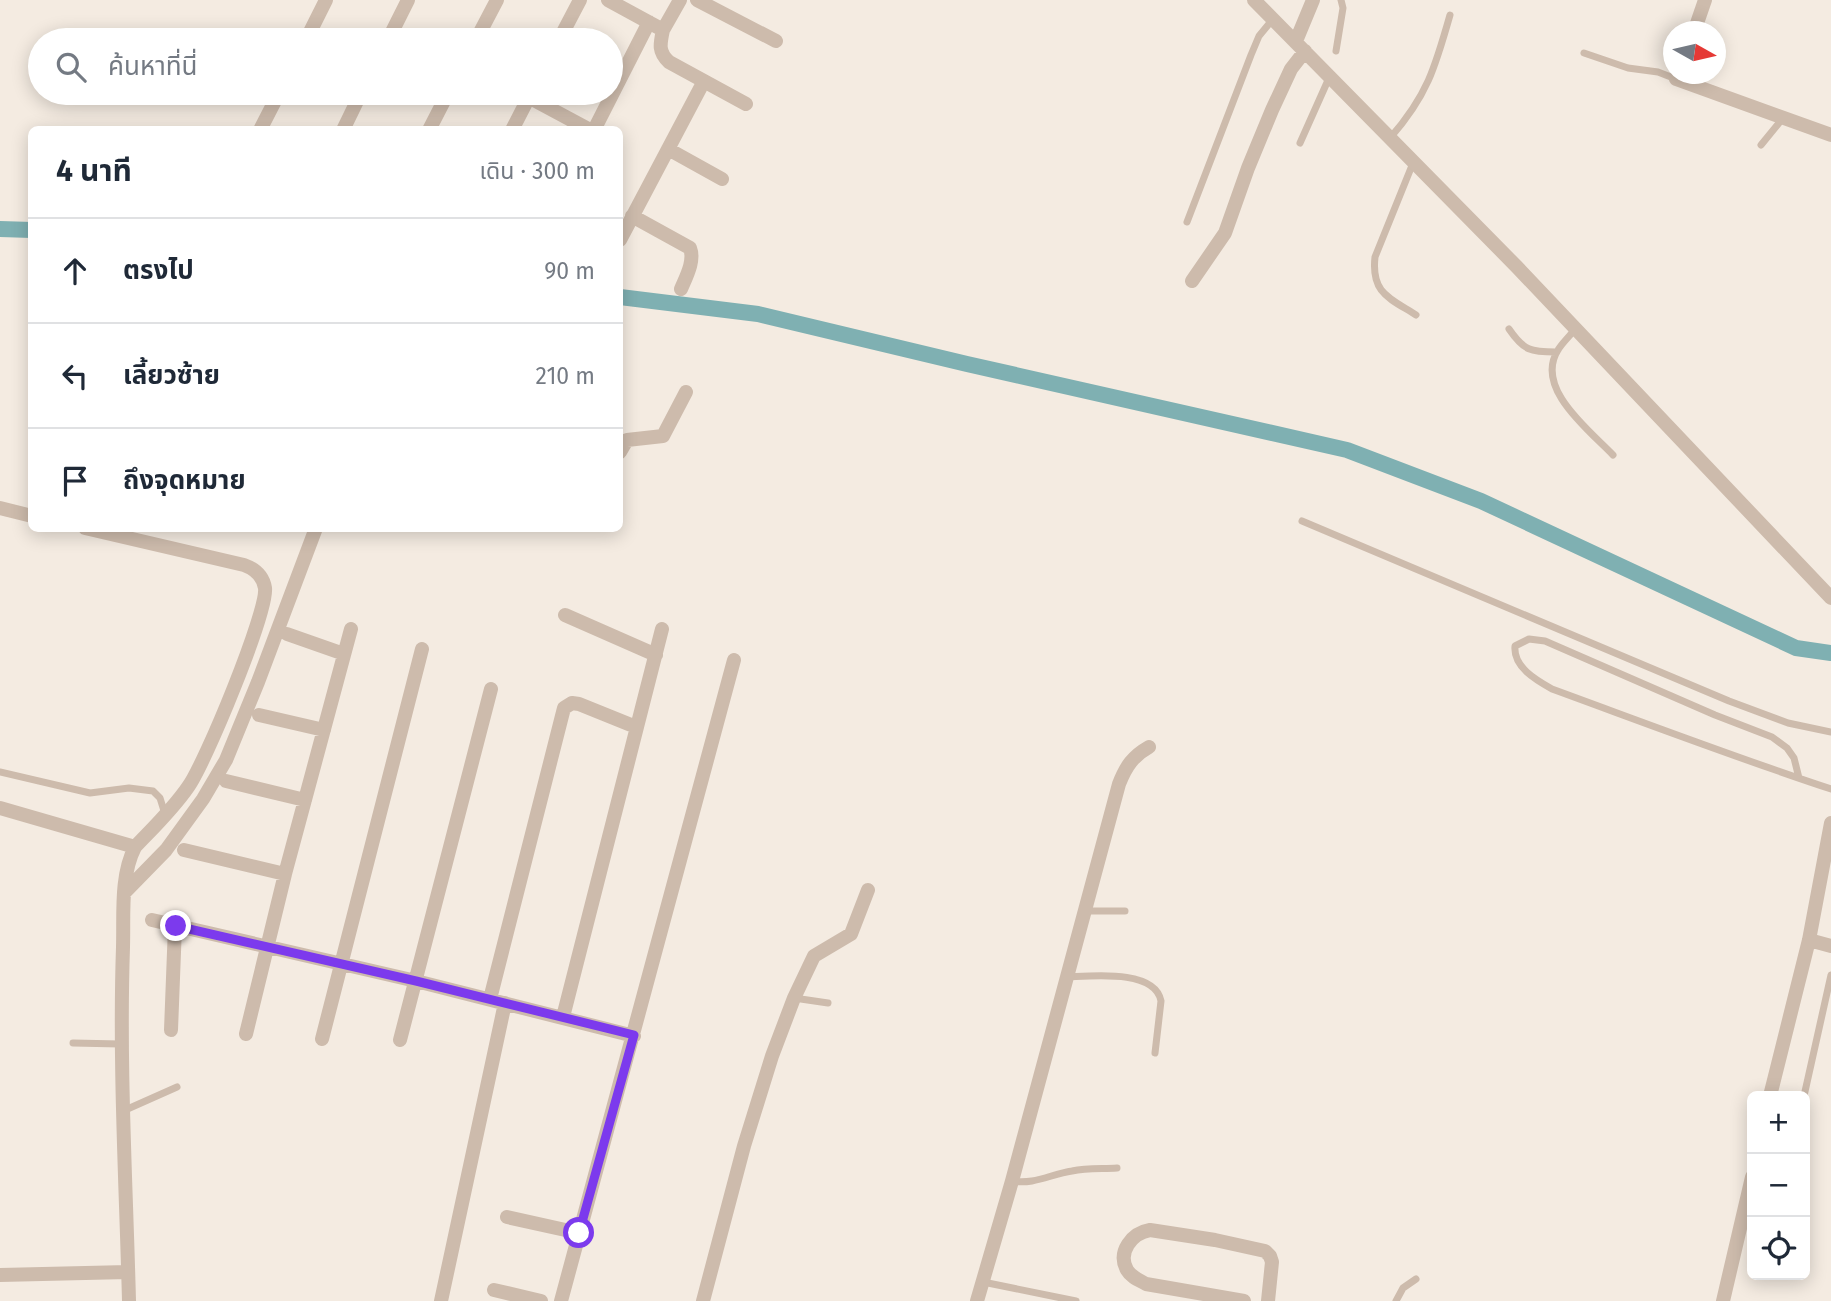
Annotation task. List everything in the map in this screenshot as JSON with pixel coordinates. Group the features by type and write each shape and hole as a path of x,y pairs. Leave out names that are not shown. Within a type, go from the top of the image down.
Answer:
{"street":[{"path":"312,28 327,0"},
{"path":"394,28 408,0"},
{"path":"482,28 497,0"},
{"path":"565,28 580,0"},
{"path":"608,0 663,30"},
{"path":"680,0 663,30 659,46 662,55 669,62 746,104"},
{"path":"697,0 776,41"},
{"path":"1254,0 1575,329 1831,598"},
{"path":"1192,281 1225,233 1248,168 1301,46 1313,0"},
{"path":"1697,21 1705,0"},
{"path":"623,71 649,22"},
{"path":"623,234 704,81"},
{"path":"1697,84 1831,135"},
{"path":"262,126 273,105"},
{"path":"345,126 355,105"},
{"path":"431,126 442,105"},
{"path":"514,126 522,105"},
{"path":"547,105 585,126"},
{"path":"594,126 605,105"},
{"path":"668,149 722,179"},
{"path":"632,216 690,248 691,263 681,289"},
{"path":"623,447 627,440 663,436 686,392"},
{"path":"0,508 28,515"},
{"path":"102,532 244,565 258,573 265,587 261,608 239,672 203,764 188,788 135,847 130,857 125,892 120,1044 129,1301"},
{"path":"125,892 166,850 203,799 226,760 314,532"},
{"path":"565,615 656,655"},
{"path":"246,1034 285,874 351,629"},
{"path":"563,1017 662,629"},
{"path":"287,634 344,654"},
{"path":"322,1039 422,649"},
{"path":"561,1301 734,660"},
{"path":"400,1040 491,689"},
{"path":"442,1301 498,1001 564,708 572,703 579,704 636,727"},
{"path":"259,715 324,730"},
{"path":"977,1301 1013,1181 1119,784 1126,766 1149,747"},
{"path":"226,781 305,800"},
{"path":"0,808 135,847"},
{"path":"1771,1091 1808,940 1831,823"},
{"path":"184,850 285,874"},
{"path":"703,1301 744,1146 793,998 814,956 851,934 868,890"},
{"path":"152,920 634,1035"},
{"path":"171,1030 176,926"},
{"path":"1808,940 1831,946"},
{"path":"1723,1301 1747,1198"},
{"path":"507,1217 579,1233"},
{"path":"1244,1301 1146,1284 1134,1278 1127,1269 1127,1246 1141,1231 1150,1230 1265,1251 1272,1262 1268,1301"},
{"path":"0,1275 128,1272"},
{"path":"494,1290 541,1301"}],"lane":[{"path":"1336,51 1343,8 1341,0"},
{"path":"1390,138 1411,113 1427,85 1438,59 1450,15"},
{"path":"1187,222 1259,36 1273,19"},
{"path":"1584,53 1628,68 1663,73"},
{"path":"1300,143 1329,77"},
{"path":"1761,145 1783,118"},
{"path":"1413,162 1375,257 1373,272 1376,283 1384,294 1416,315"},
{"path":"1509,329 1520,345 1529,349 1556,352"},
{"path":"1575,329 1556,352 1551,380 1554,388 1582,423 1613,455"},
{"path":"1302,521 1729,701 1788,723 1831,732"},
{"path":"1799,778 1794,758 1787,748 1772,737 1545,641 1529,639 1515,646 1516,658 1532,678 1552,689 1799,778 1831,789"},
{"path":"0,772 90,793 142,788 153,791 160,798 165,814"},
{"path":"1086,911 1125,911"},
{"path":"1805,1091 1831,975"},
{"path":"1068,977 1119,976 1155,988 1160,994 1161,1002 1154,1053"},
{"path":"793,998 828,1003"},
{"path":"73,1042 120,1044"},
{"path":"123,1111 177,1087"},
{"path":"1013,1181 1035,1182 1073,1170 1117,1168"},
{"path":"1396,1301 1403,1288 1416,1279"},
{"path":"982,1282 1076,1301"}],"waterway":[{"path":"0,229 28,230"},
{"path":"623,297 758,314 1347,450 1481,501 1796,648 1831,653"}],"route":[{"path":"176,926 634,1035 579,1233"}]}
